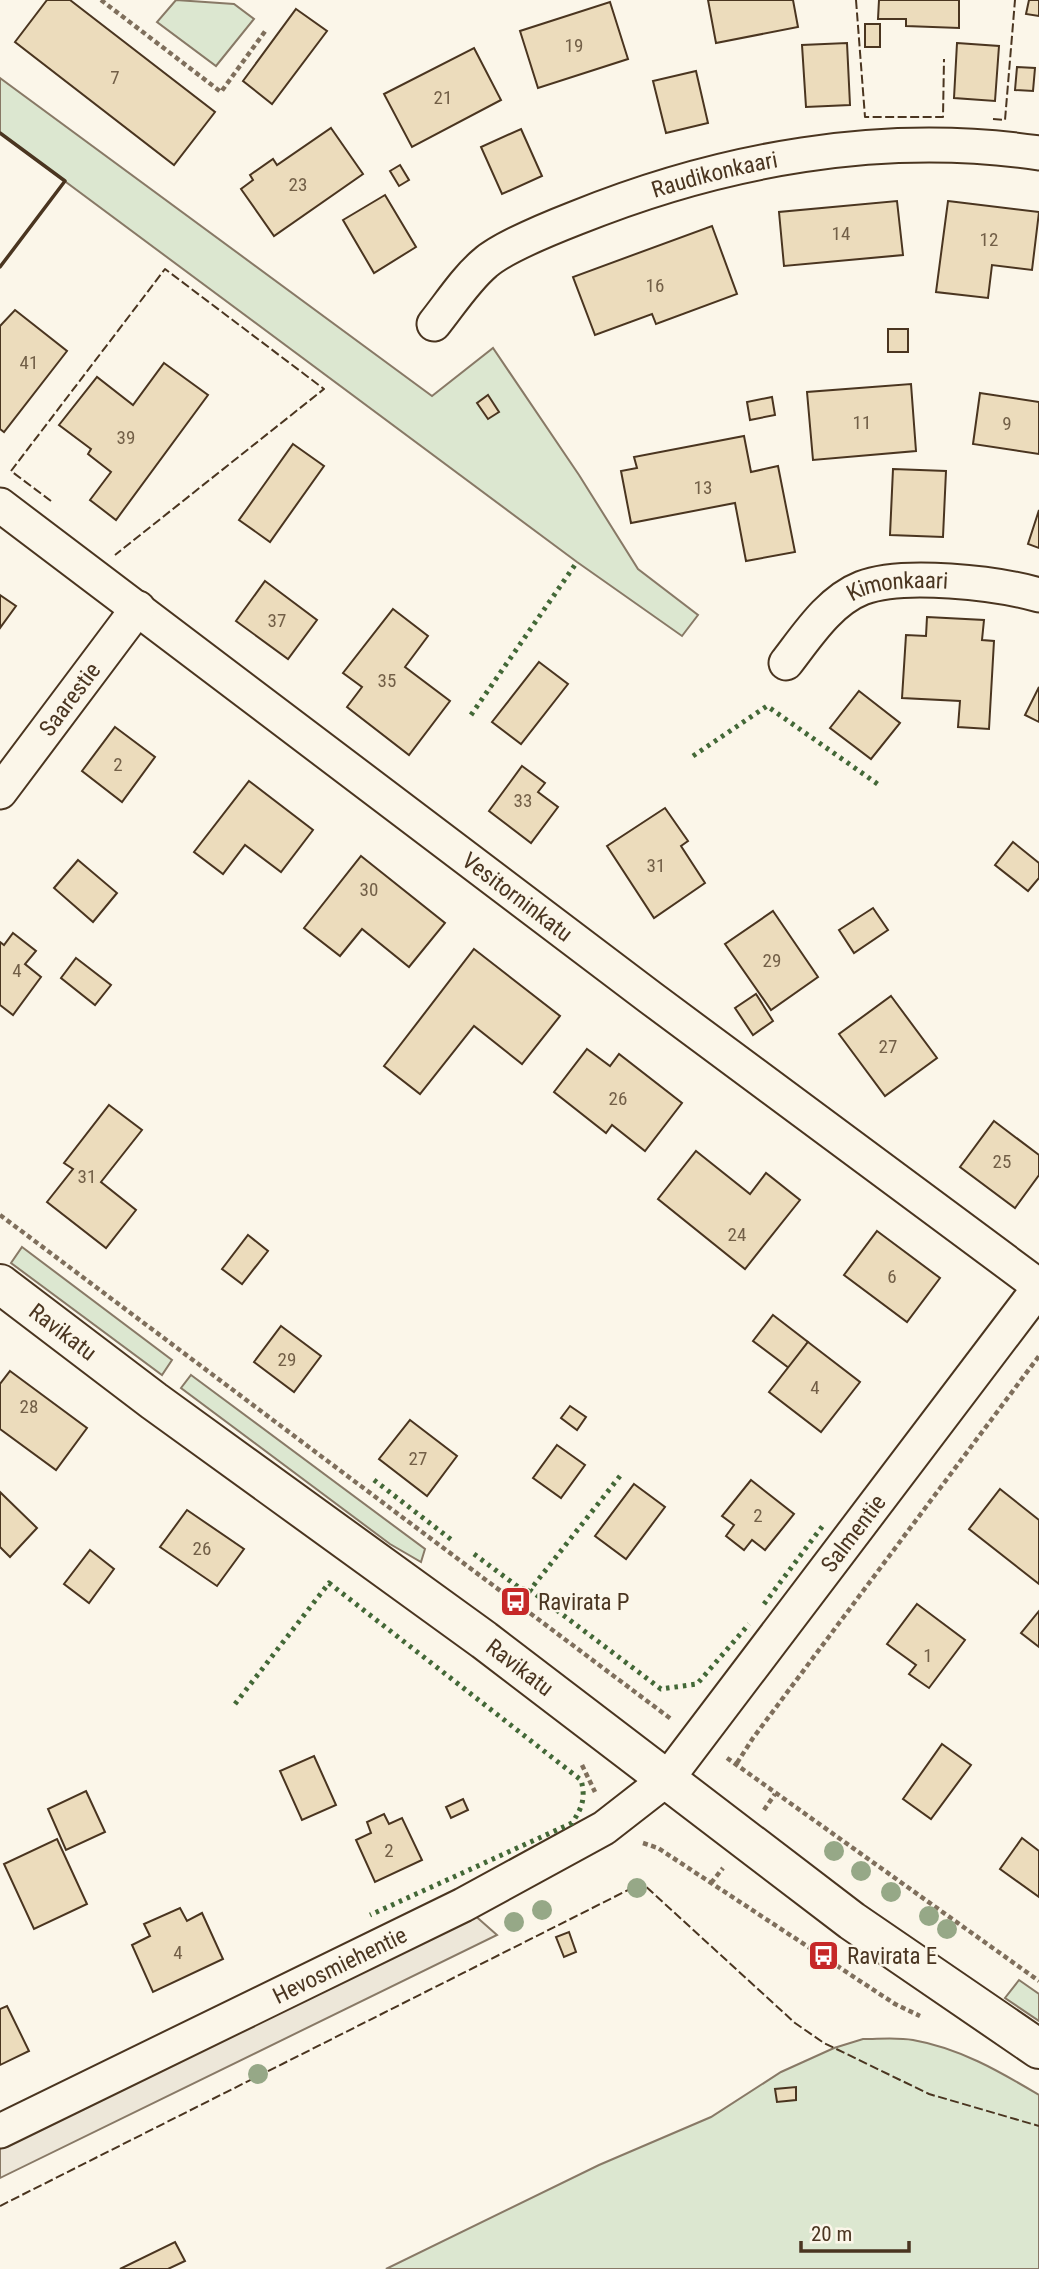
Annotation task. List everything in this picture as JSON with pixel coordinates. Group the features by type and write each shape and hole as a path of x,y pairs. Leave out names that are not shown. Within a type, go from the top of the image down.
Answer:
{"street":[{"name":"Raudikonkaari","path":"434,324 486,262 557,225 621,200 680,182 790,156 852,148 935,145 1039,153"},
{"name":"Vesitorninkatu","path":"0,505 651,998 1039,1287"},
{"name":"Kimonkaari","path":"786,663 825,614 862,588 886,583 950,580 1011,587 1039,595"},
{"name":"Saarestie","path":"0,792 138,608"},
{"name":"Ravikatu","path":"0,1284 154,1401 474,1633 852,1921 1039,2049"},
{"name":"Salmentie","path":"667,1779 1039,1287"},
{"name":"Hevosmiehentie","path":"0,2131 463,1905 604,1828 667,1779"}],"path":[{"path":"101,0 221,92 266,30"},
{"path":"0,1215 678,1724"},
{"path":"737,1763 752,1738 1039,1356"},
{"path":"724,1757 737,1763 775,1794 1039,1981"},
{"path":"632,1839 658,1848 711,1883 723,1868"}],"green space":[{"path":"176,0 234,4 254,19 216,66 157,22"},
{"path":"0,78 432,396 493,348 579,475 638,569 698,615 682,636 577,562 0,133"},
{"path":"22,1247 172,1360 162,1375 11,1263"},
{"path":"191,1375 425,1549 421,1562 390,1544 181,1388"},
{"path":"1019,1980 1039,1994 1039,2021 1005,1998"},
{"path":"863,2039 907,2039 946,2049 994,2069 1039,2095 1039,2269 386,2269 599,2165 711,2117 781,2072 834,2048"}],"shaded area":[{"path":"463,1905 497,1935 0,2178 0,2131"}],"building":[{"path":"47,0 70,0 215,112 174,165 15,42"},
{"path":"708,0 793,0 798,27 716,43"},
{"path":"879,0 959,0 959,28 906,26 906,19 878,19"},
{"path":"1029,0 1039,0 1039,16 1026,14"},
{"path":"610,2 628,59 538,88 520,31"},
{"path":"296,9 327,31 272,104 243,81"},
{"path":"865,24 880,24 880,47 865,47"},
{"path":"847,43 850,105 806,107 802,45"},
{"path":"957,43 999,46 995,101 954,98"},
{"path":"474,48 501,100 412,147 384,94"},
{"path":"1017,67 1035,68 1033,91 1015,90"},
{"path":"696,71 708,123 666,133 653,81"},
{"path":"331,128 363,174 274,236 241,189 253,180 250,175 273,159 277,165"},
{"path":"521,129 542,176 502,194 481,147"},
{"path":"400,165 409,180 399,186 390,171"},
{"path":"385,195 416,247 374,273 343,220"},
{"path":"897,201 903,255 784,266 779,212"},
{"path":"948,201 1039,212 1032,270 992,265 988,298 936,292"},
{"path":"712,226 737,294 656,324 652,314 595,335 573,277"},
{"path":"15,310 67,351 4,432 0,429 0,326"},
{"path":"888,329 908,329 908,352 888,352"},
{"path":"164,363 208,395 116,520 90,500 111,472 88,454 91,449 59,425 97,377 133,405"},
{"path":"911,384 916,451 813,460 807,392"},
{"path":"980,393 1039,402 1039,454 973,444"},
{"path":"488,395 499,412 488,419 477,403"},
{"path":"772,397 775,415 750,420 747,402"},
{"path":"744,436 751,472 778,466 795,552 746,561 735,503 631,523 621,471 637,468 634,457"},
{"path":"293,444 324,466 270,542 239,520"},
{"path":"893,469 946,471 943,537 890,535"},
{"path":"1039,510 1039,548 1028,544"},
{"path":"265,581 317,620 288,659 236,621"},
{"path":"0,595 16,606 0,628"},
{"path":"393,609 428,636 405,667 450,701 409,755 347,707 362,687 343,673"},
{"path":"927,617 984,620 982,640 994,641 989,729 958,727 960,701 902,698 906,635 926,636"},
{"path":"539,662 568,684 521,744 492,722"},
{"path":"1039,687 1039,722 1025,715"},
{"path":"859,691 900,723 871,759 830,728"},
{"path":"115,727 155,757 122,802 82,771"},
{"path":"522,766 545,783 538,792 558,807 531,843 489,811"},
{"path":"249,781 313,830 281,872 245,845 223,874 194,852"},
{"path":"665,808 688,841 681,846 705,883 654,918 607,846"},
{"path":"1013,842 1039,863 1039,878 1028,891 995,865"},
{"path":"361,856 445,923 409,967 362,929 340,956 304,928"},
{"path":"78,860 117,893 93,922 54,888"},
{"path":"873,908 888,930 854,953 839,930"},
{"path":"773,911 818,977 771,1010 725,944"},
{"path":"13,933 36,951 25,964 41,977 13,1015 0,1005 0,942 4,945"},
{"path":"474,949 560,1016 522,1064 474,1026 420,1094 384,1066"},
{"path":"76,958 111,985 95,1005 61,978"},
{"path":"756,994 773,1021 753,1035 735,1008"},
{"path":"891,996 937,1058 885,1096 839,1034"},
{"path":"587,1049 610,1066 619,1054 682,1103 645,1151 612,1125 606,1133 554,1092"},
{"path":"109,1105 142,1130 101,1182 136,1210 106,1248 47,1202 73,1169 64,1163"},
{"path":"994,1121 1039,1155 1039,1175 1015,1208 960,1167"},
{"path":"696,1151 750,1194 766,1173 800,1200 745,1269 658,1199"},
{"path":"877,1231 940,1278 907,1322 844,1275"},
{"path":"248,1235 268,1251 242,1284 222,1269"},
{"path":"773,1315 808,1342 789,1368 753,1341"},
{"path":"281,1326 321,1356 294,1392 254,1362"},
{"path":"808,1342 860,1382 821,1432 769,1392"},
{"path":"10,1371 87,1428 56,1470 0,1429 0,1384"},
{"path":"570,1406 586,1417 577,1430 561,1418"},
{"path":"410,1420 457,1456 427,1496 379,1459"},
{"path":"557,1445 585,1465 561,1498 533,1478"},
{"path":"751,1480 794,1514 765,1550 752,1540 744,1550 726,1536 734,1525 722,1516"},
{"path":"634,1484 665,1507 626,1559 595,1536"},
{"path":"1000,1489 1039,1520 1039,1584 969,1529"},
{"path":"0,1492 37,1528 10,1557 0,1547"},
{"path":"187,1510 244,1549 217,1586 160,1547"},
{"path":"90,1550 114,1569 89,1603 64,1584"},
{"path":"917,1604 965,1640 929,1688 909,1674 916,1665 887,1644"},
{"path":"1039,1611 1039,1647 1021,1633"},
{"path":"942,1744 971,1765 931,1819 903,1799"},
{"path":"314,1756 336,1805 302,1820 280,1771"},
{"path":"86,1791 105,1832 66,1850 48,1809"},
{"path":"463,1799 468,1810 451,1818 446,1807"},
{"path":"384,1814 389,1824 402,1818 422,1860 375,1882 356,1840 371,1833 367,1822"},
{"path":"1022,1838 1039,1851 1039,1897 1000,1869"},
{"path":"57,1839 87,1904 34,1929 4,1864"},
{"path":"180,1908 187,1921 202,1913 223,1959 153,1992 132,1945 150,1936 144,1924"},
{"path":"569,1932 576,1952 564,1957 556,1937"},
{"path":"7,2006 29,2051 0,2065 0,2009"},
{"path":"796,2087 796,2100 777,2102 775,2089"},
{"path":"175,2242 185,2261 168,2269 120,2269"}],"hedge":[{"path":"471,715 577,562"},
{"path":"693,756 767,706 879,785"},
{"path":"620,1476 530,1590 661,1689 697,1684 749,1624"},
{"path":"374,1480 453,1541"},
{"path":"764,1604 824,1524"},
{"path":"474,1554 521,1589 530,1590"},
{"path":"235,1704 329,1583 581,1780 582,1803 572,1823 370,1915"}],"fence":[{"path":"856,0 865,117 943,117 944,59"},
{"path":"993,119 1005,120 1015,0"},
{"path":"51,501 11,471 165,269 324,389 115,555"},
{"path":"0,2206 642,1883 795,2023 824,2043 929,2094 1039,2126"}],"wall":[{"path":"0,133 65,181 0,267"}],"place":[{"name":"Ravirata P","path":"515,1602"},
{"name":"Ravirata E","path":"824,1956"}]}
